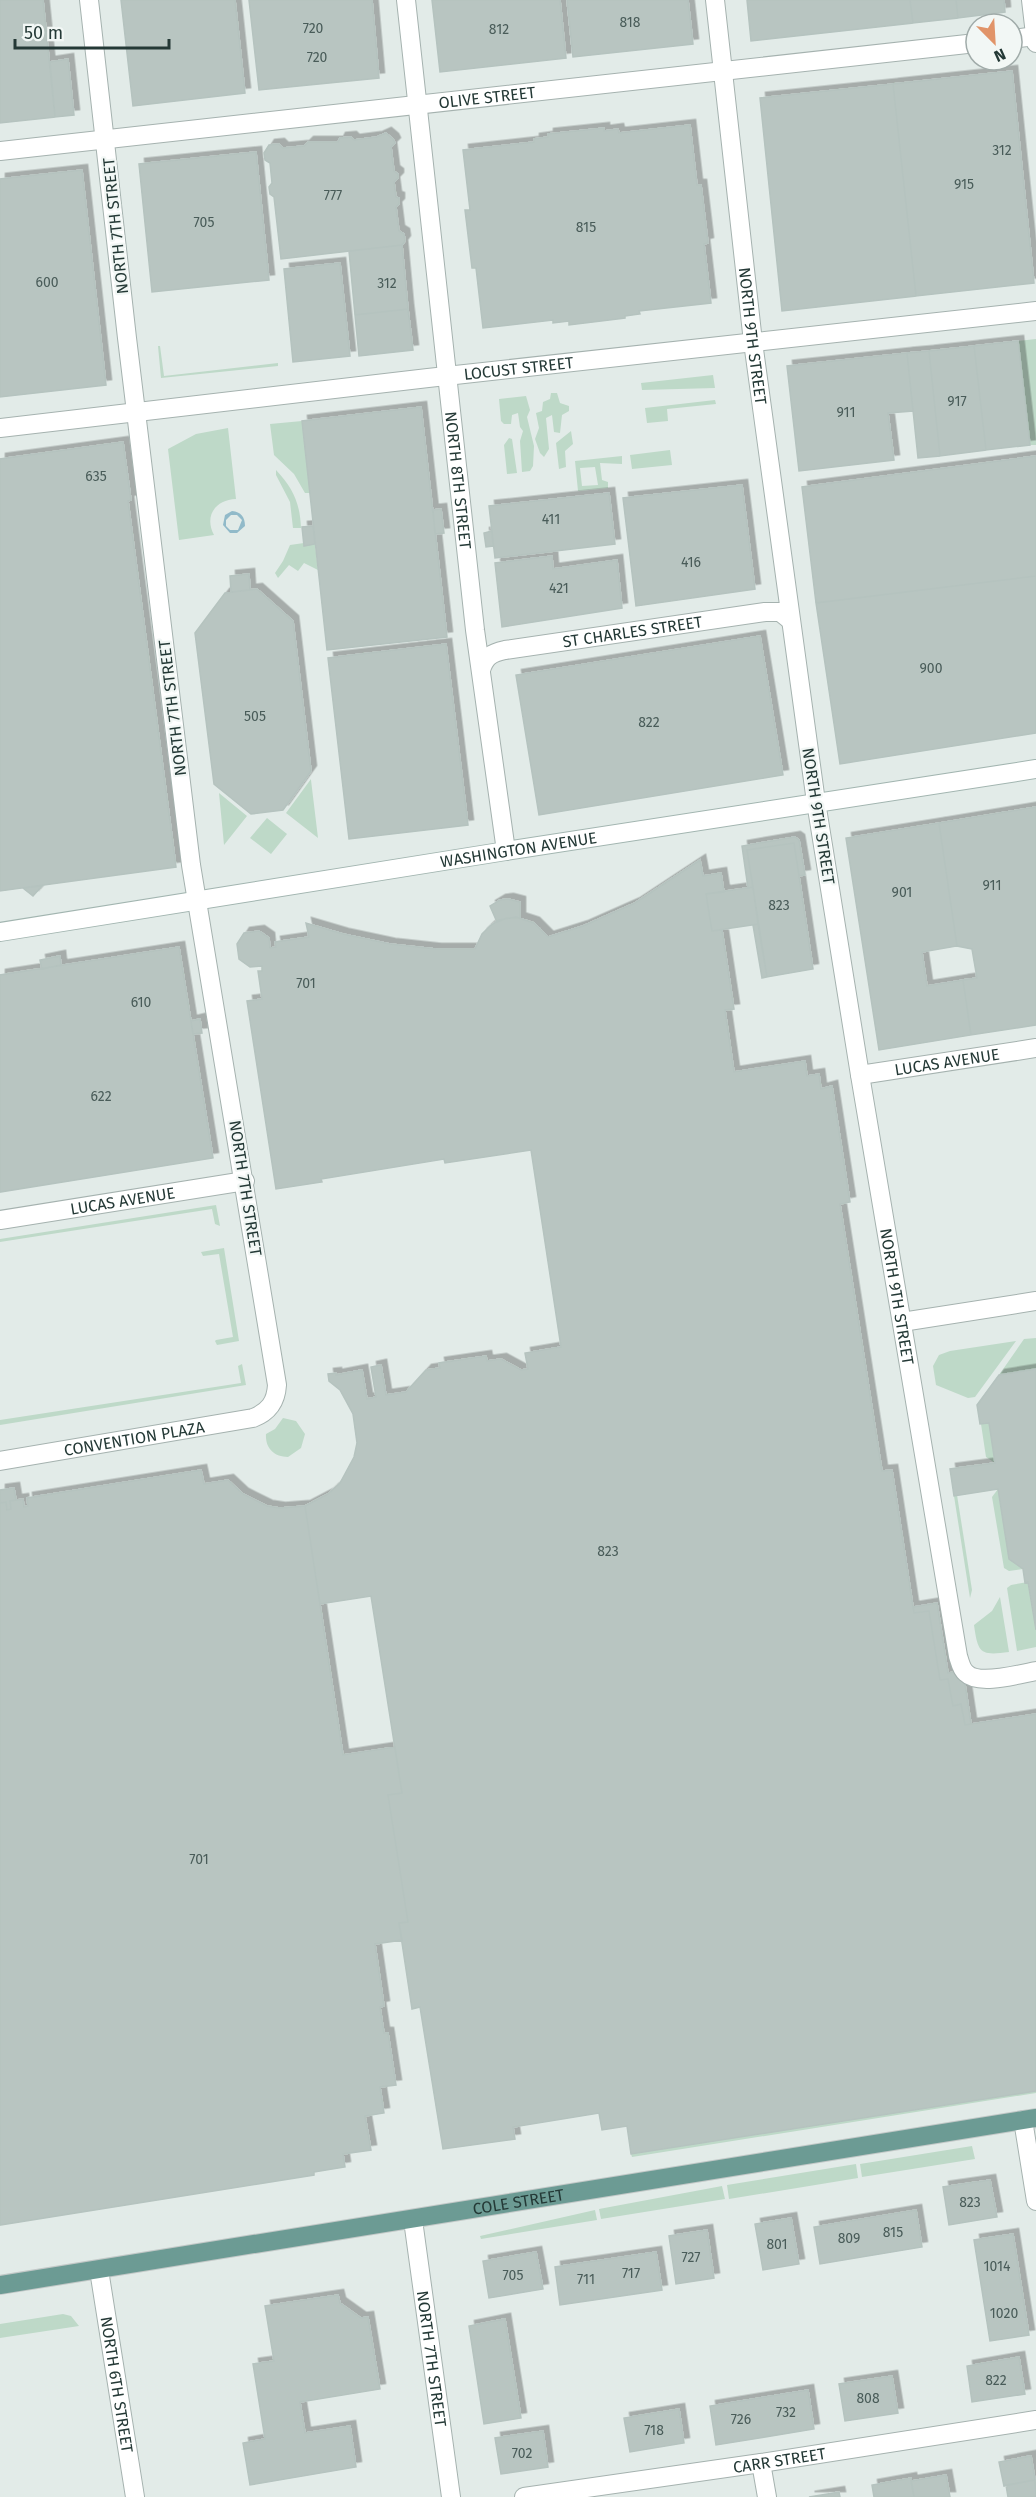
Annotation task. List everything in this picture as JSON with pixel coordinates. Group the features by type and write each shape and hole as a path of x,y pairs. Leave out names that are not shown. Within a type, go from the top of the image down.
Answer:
{"main road":[{"name":"COLE STREET","path":"0,2285 1030,2119"}],"street":[{"name":"NORTH 7TH STREET","path":"89,0 191,865 278,1385 275,1399 268,1410"},
{"name":"NORTH 8TH STREET","path":"406,0 446,376 481,670 506,851"},
{"name":"NORTH 9TH STREET","path":"715,0 753,342 816,802 953,1628 963,1671 973,1678 986,1679 1036,1671"},
{"path":"1031,0 1036,43"},
{"name":"OLIVE STREET","path":"0,151 964,44"},
{"name":"LOCUST STREET","path":"0,428 1036,311"},
{"name":"ST CHARLES STREET","path":"481,670 483,663 491,654 505,650 765,612 780,612 790,620"},
{"name":"WASHINGTON AVENUE","path":"0,932 1036,769"},
{"name":"LUCAS AVENUE","path":"860,1075 1036,1048"},
{"name":"LUCAS AVENUE","path":"0,1220 245,1181"},
{"path":"902,1322 1036,1301"},
{"name":"CONVENTION PLAZA","path":"0,1461 244,1420 261,1415 268,1410"},
{"path":"1030,2119 1036,2201"},
{"name":"NORTH 7TH STREET","path":"413,2220 451,2497"},
{"name":"NORTH 6TH STREET","path":"99,2270 135,2497"},
{"name":"CARR STREET","path":"524,2497 1036,2420"},
{"path":"762,2463 767,2497"}],"green space":[{"path":"1036,339 1036,445 1030,445 1018,341"},
{"path":"158,346 160,346 164,376 278,363 278,366 161,378"},
{"path":"713,375 715,388 642,390 641,383"},
{"path":"551,393 557,393 560,403 569,406 569,411 562,415 560,433 554,432 552,415 546,418 549,449 544,457 535,439 539,428 536,413 542,411 543,402 550,399"},
{"path":"526,396 530,410 527,417 534,446 533,466 530,471 522,472 520,441 523,431 520,427 518,413 512,415 511,424 504,424 501,421 499,399"},
{"path":"715,400 716,404 667,409 668,421 647,423 645,408"},
{"path":"302,421 310,493 305,493 294,474 274,455 270,424"},
{"path":"228,428 236,499 222,502 213,510 210,522 214,535 179,540 168,449 196,434"},
{"path":"571,431 573,444 565,451 566,467 559,469 556,443"},
{"path":"509,438 512,439 517,473 507,474 504,445"},
{"path":"670,450 672,465 632,469 630,455"},
{"path":"622,456 622,464 600,463 602,480 608,482 608,488 578,491 575,461","holes":["595,467 598,485 582,486 580,468"]},
{"path":"276,470 294,496 301,528 293,528 290,502 276,475"},
{"path":"304,543 305,546 315,544 318,570 304,563 298,571 289,565 278,578 275,573 290,545"},
{"path":"311,780 318,838 286,813"},
{"path":"219,793 247,816 224,845"},
{"path":"267,818 287,834 271,854 250,838"},
{"path":"216,1205 220,1226 215,1224 212,1209 0,1242 0,1239"},
{"path":"224,1248 239,1341 217,1345 216,1340 233,1337 219,1254 203,1256 201,1252"},
{"path":"1036,1338 1036,1369 999,1375 1024,1339"},
{"path":"1016,1341 975,1397 968,1398 936,1385 933,1366 939,1355 950,1351"},
{"path":"242,1364 246,1385 0,1425 0,1420 241,1383 238,1366"},
{"path":"283,1418 296,1421 305,1434 301,1448 288,1457 271,1451 266,1439 266,1434 275,1429"},
{"path":"989,1423 995,1463 986,1457 981,1424"},
{"path":"998,1489 1009,1559 1023,1569 1009,1571 1004,1568 992,1497"},
{"path":"957,1495 972,1590 970,1598 954,1496"},
{"path":"1028,1582 1036,1630 1036,1647 1017,1651 1007,1588"},
{"path":"1000,1597 1009,1652 986,1653 979,1647 974,1625 992,1611"},
{"path":"1036,2091 1036,2093 632,2157 631,2154"},
{"path":"972,2146 975,2159 862,2177 860,2164"},
{"path":"856,2164 858,2178 729,2199 727,2185"},
{"path":"722,2186 725,2199 601,2219 599,2209"},
{"path":"595,2210 597,2220 481,2239 480,2236"},
{"path":"63,2314 71,2316 79,2326 0,2338 0,2324"}],"water":[{"path":"232,511 238,512 244,520 245,526 237,533 230,533 223,525 225,515","holes":["231,515 237,515 242,520 238,530 230,530 226,526 226,520"]}],"building":[{"path":"0,0 43,0 55,117 0,123"},
{"path":"121,0 235,0 245,93 133,106"},
{"path":"249,0 372,0 379,78 259,90"},
{"path":"432,0 560,0 566,58 440,72"},
{"path":"567,0 688,0 693,44 573,57"},
{"path":"747,0 910,0 913,23 751,41"},
{"path":"910,0 956,0 958,18 913,23"},
{"path":"956,0 1004,0 1005,12 964,12 964,17 958,18"},
{"path":"68,59 74,115 55,117 50,62"},
{"path":"1012,72 1034,283 916,296 893,84"},
{"path":"893,84 916,296 782,311 760,98"},
{"path":"690,125 697,185 701,185 708,243 704,244 711,303 639,311 640,314 625,316 625,318 569,325 569,321 553,323 553,320 483,328 476,268 472,268 465,210 470,210 463,150 534,142 534,139 548,137 548,134 604,128 604,131 618,129 619,133"},
{"path":"386,133 395,143 391,147 394,171 398,174 394,182 396,197 399,198 399,204 396,207 399,231 404,234 405,241 402,245 281,259 274,197 270,194 269,187 272,183 270,163 265,160 264,153 269,145 279,144 283,148 304,146 308,142 338,142 340,138 351,137 354,140 377,137"},
{"path":"256,152 269,280 152,292 139,164"},
{"path":"82,170 106,385 0,397 0,179"},
{"path":"402,245 408,309 355,315 349,251"},
{"path":"340,263 350,356 293,362 284,269"},
{"path":"408,309 413,350 359,356 355,315"},
{"path":"1018,341 1030,445 986,450 974,346"},
{"path":"974,346 986,450 940,456 929,351"},
{"path":"929,351 940,456 918,458 907,353"},
{"path":"907,353 913,411 888,413 894,460 799,471 787,366"},
{"path":"421,407 447,637 327,650 302,421"},
{"path":"123,442 131,500 128,501 176,867 0,891 0,459"},
{"path":"1036,456 1036,576 816,603 802,487"},
{"path":"742,485 755,589 636,606 623,498"},
{"path":"609,493 615,544 495,558 489,506"},
{"path":"441,509 444,533 435,534 433,510"},
{"path":"313,526 315,544 304,546 302,527"},
{"path":"492,531 493,546 486,547 484,533"},
{"path":"552,556 553,569 617,560 622,608 502,627 495,563"},
{"path":"249,574 250,590 231,592 230,576"},
{"path":"1036,576 1036,733 840,764 816,603"},
{"path":"257,589 293,621 311,771 283,810 251,814 214,784 195,633 225,593"},
{"path":"760,636 783,775 539,815 516,675"},
{"path":"446,644 468,825 349,839 328,658"},
{"path":"1036,807 1036,1025 971,1035 963,980 977,978 972,949 957,946 939,823"},
{"path":"939,823 957,946 922,952 927,986 963,980 971,1035 879,1050 846,838"},
{"path":"795,837 799,840 805,875 799,876 794,843 747,850 753,887 748,888 742,846"},
{"path":"794,843 813,969 767,977 747,850"},
{"path":"700,860 703,876 721,873 724,892 706,894 712,931 722,930 734,1009 725,1010 734,1072 805,1061 807,1076 819,1074 821,1089 832,1086 850,1202 840,1204 882,1471 892,1470 914,1613 929,1611 940,1680 948,1679 953,1706 961,1704 965,1725 1036,1714 1036,2091 631,2154 627,2126 602,2130 599,2113 513,2127 515,2139 443,2149 420,2007 412,2009 399,1923 408,1922 388,1795 402,1793 371,1596 320,1604 305,1506 328,1494 340,1483 354,1457 357,1443 353,1414 340,1390 329,1381 328,1374 336,1373 336,1375 362,1370 367,1399 376,1397 371,1367 381,1365 386,1395 406,1392 426,1370 440,1368 439,1363 486,1356 487,1361 501,1359 521,1370 528,1369 525,1353 561,1347 531,1150 445,1163 444,1159 321,1179 322,1182 276,1189 247,1001 262,999 258,971 262,971 262,966 250,967 239,959 237,944 244,933 259,931 269,938 270,948 276,947 275,942 309,937 306,923 390,944 436,949 475,949 482,934 490,926 499,920 516,917 534,923 548,937 583,926 635,903"},
{"path":"42,886 33,896 23,888 32,887"},
{"path":"753,887 758,924 712,931 706,894"},
{"path":"500,900 520,902 520,918 507,918 497,922 490,906"},
{"path":"758,924 767,977 762,978 753,925"},
{"path":"179,947 213,1158 0,1192 0,975"},
{"path":"60,956 61,965 42,969 40,960"},
{"path":"200,1019 202,1033 193,1034 191,1021"},
{"path":"1036,1369 1036,1630 1028,1582 1025,1583 1023,1569 1009,1559 998,1489 954,1496 950,1469 995,1463 989,1423 980,1424 977,1405 999,1375"},
{"path":"201,1470 204,1484 228,1480 243,1494 267,1506 280,1508 305,1506 343,1755 395,1747 402,1793 388,1795 408,1922 399,1923 402,1940 375,1944 384,2006 380,2007 384,2033 388,2033 396,2085 380,2087 384,2113 365,2116 371,2150 343,2154 345,2167 314,2172 314,2175 0,2225 0,1503 6,1502 7,1510 11,1509 10,1501 23,1499 24,1507 28,1506 27,1498"},
{"path":"14,1488 16,1500 10,1501 11,1509 7,1510 6,1502 0,1503 0,1490"},
{"path":"937,1603 948,1673 963,1671 971,1724 965,1725 961,1704 953,1706 948,1679 940,1680 929,1611 914,1613 913,1607"},
{"path":"990,2180 997,2217 949,2225 943,2187"},
{"path":"916,2210 922,2247 820,2264 814,2227"},
{"path":"791,2218 799,2264 763,2270 755,2224"},
{"path":"707,2230 714,2278 676,2284 669,2236"},
{"path":"1013,2234 1029,2335 990,2341 974,2240"},
{"path":"536,2252 543,2289 489,2298 483,2261"},
{"path":"656,2252 662,2290 560,2305 555,2267"},
{"path":"338,2295 340,2303 361,2318 368,2317 380,2389 300,2402 305,2433 350,2426 356,2467 250,2485 243,2443 265,2439 253,2364 274,2361 265,2306"},
{"path":"505,2319 521,2418 484,2424 469,2326"},
{"path":"1019,2357 1025,2394 972,2402 967,2366"},
{"path":"892,2376 898,2413 845,2421 839,2384"},
{"path":"808,2390 814,2429 716,2445 710,2406"},
{"path":"679,2409 684,2443 630,2452 624,2418"},
{"path":"543,2431 548,2467 501,2474 495,2438"},
{"path":"1031,2456 1035,2480 1004,2486 999,2462"},
{"path":"946,2475 950,2497 914,2497 911,2481"},
{"path":"911,2478 914,2497 874,2497 872,2485"},
{"path":"1035,2480 1036,2497 1008,2497 1006,2485"},
{"path":"839,2492 840,2497 809,2497"}]}
